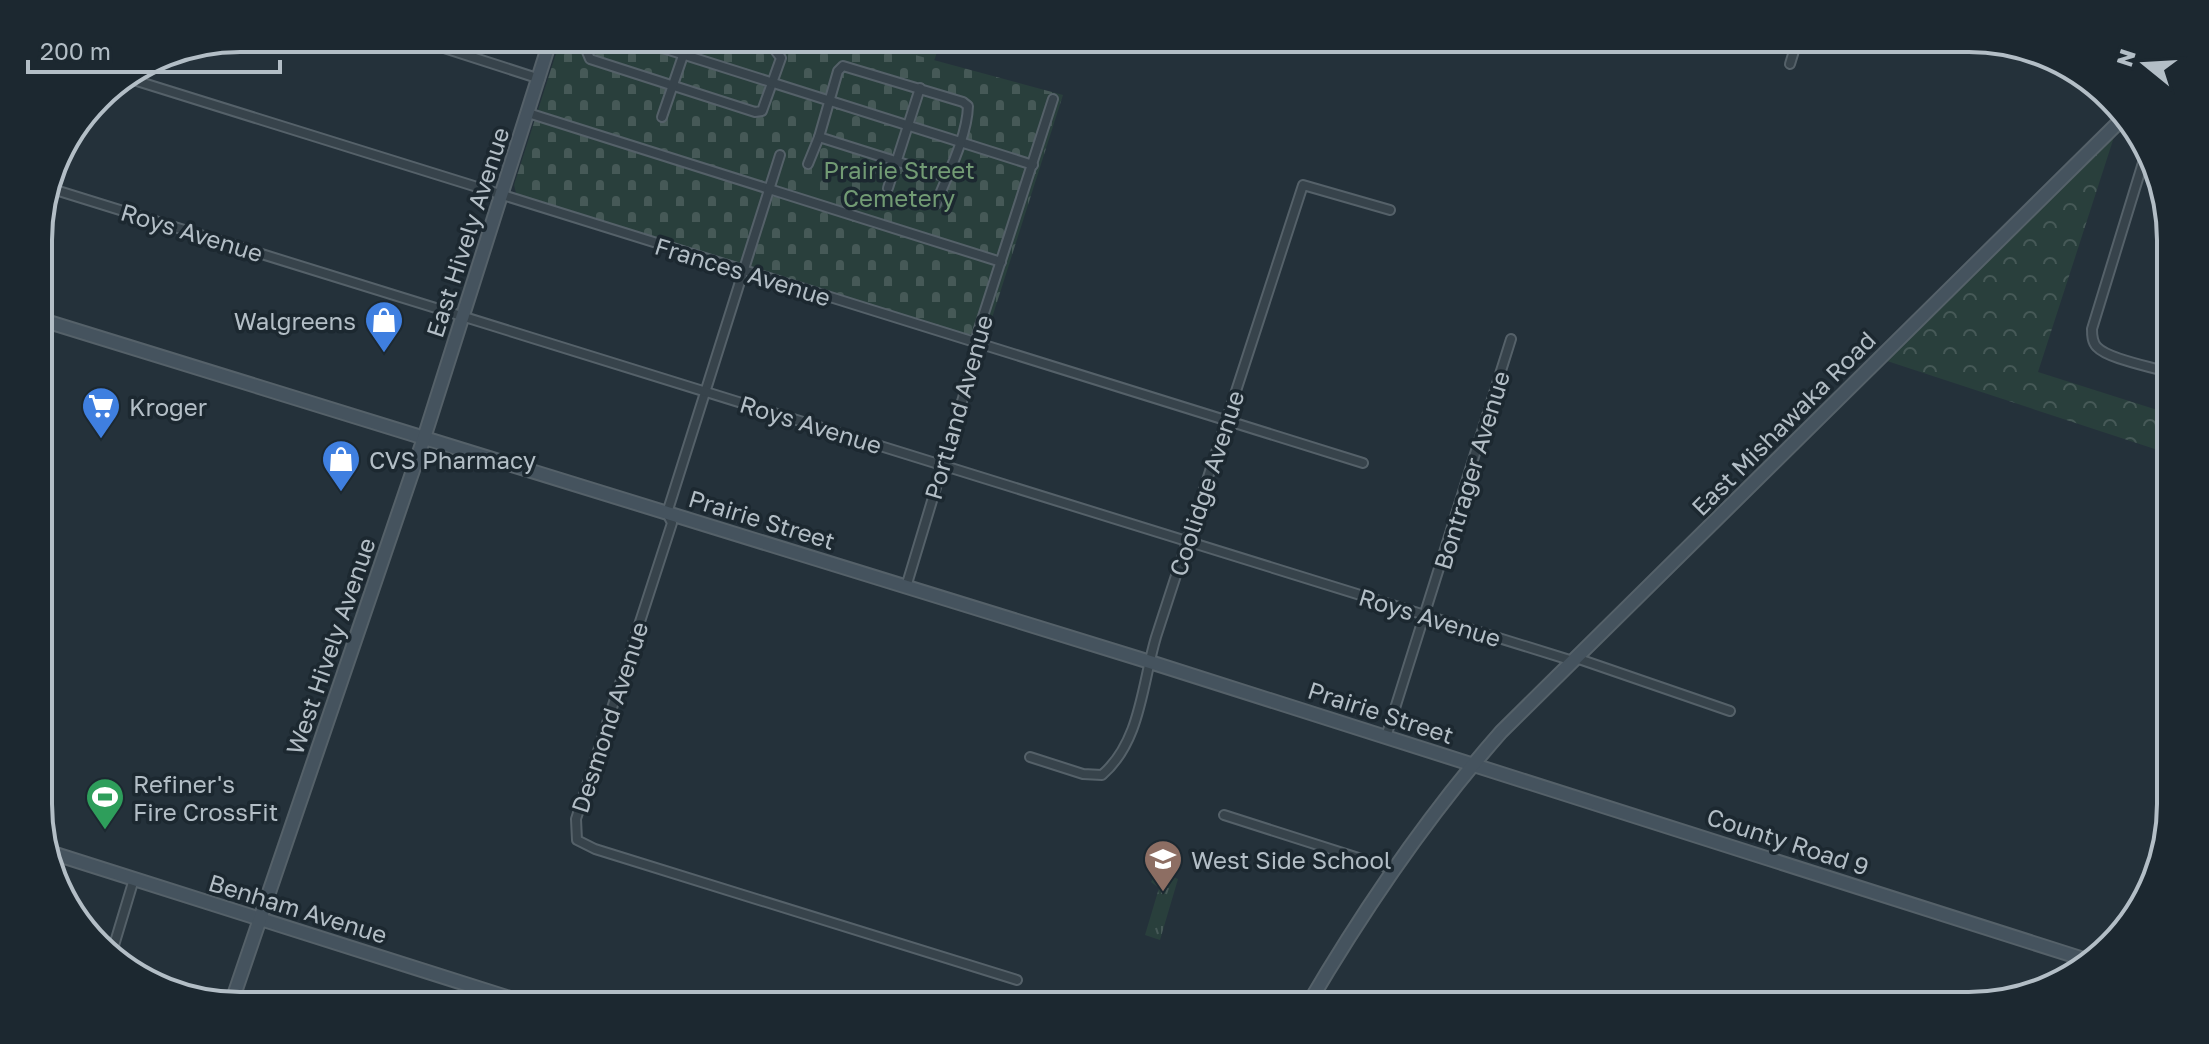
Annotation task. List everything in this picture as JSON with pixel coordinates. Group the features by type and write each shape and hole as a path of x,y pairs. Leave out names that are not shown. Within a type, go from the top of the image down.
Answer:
{"main road":[{"name":"East Hively Avenue","path":"424,438 547,52"},
{"name":"East Mishawaka Road","path":"1316,992 1393,869 1473,764 1574,660 2117,124"},
{"name":"Prairie Street","path":"52,323 1473,764"},
{"name":"West Hively Avenue","path":"235,992 424,438"},
{"name":"County Road 9","path":"1473,764 2077,957"},
{"name":"Benham Avenue","path":"59,855 491,992"}],"street":[{"path":"456,52 540,79"},
{"path":"587,52 590,59 755,112 766,106 781,58 779,52"},
{"path":"675,52 1033,165"},
{"path":"662,117 685,52"},
{"path":"1790,64 1794,52"},
{"path":"808,164 838,71 843,66 920,88 968,106 936,204"},
{"name":"Frances Avenue","path":"139,82 1363,463"},
{"path":"888,188 920,88"},
{"name":"Portland Avenue","path":"906,587 979,345 977,335 1053,99"},
{"path":"528,113 1001,262"},
{"path":"819,137 946,177"},
{"name":"Desmond Avenue","path":"780,155 667,513 672,523 576,819 577,840 595,849 1017,980"},
{"path":"2142,166 2092,329 2093,341 2098,349 2157,369"},
{"name":"Coolidge Avenue","path":"1030,757 1083,774 1102,775 1119,760 1145,691 1150,662 1187,542 1303,185 1390,210"},
{"name":"Roys Avenue","path":"58,191 1730,711"},
{"name":"Bontrager Avenue","path":"1386,737 1511,339"},
{"path":"1224,815 1393,869"},
{"path":"115,943 134,879"}],"green space":[{"name":"Prairie Street Cemetery","path":"557,52 904,52 1063,95 984,343 522,198 516,193 514,185"},
{"path":"902,52 937,52 934,61"},
{"path":"2114,137 2038,372 2157,410 2157,450 1884,360"},
{"path":"1158,871 1178,879 1160,940 1145,935 1159,888 1151,882"}],"place":[{"name":"Walgreens","path":"384,354"},
{"name":"Kroger","path":"101,440"},
{"name":"CVS Pharmacy","path":"341,493"},
{"name":"Refiner's Fire CrossFit","path":"105,831"},
{"name":"West Side School","path":"1163,893"}]}
